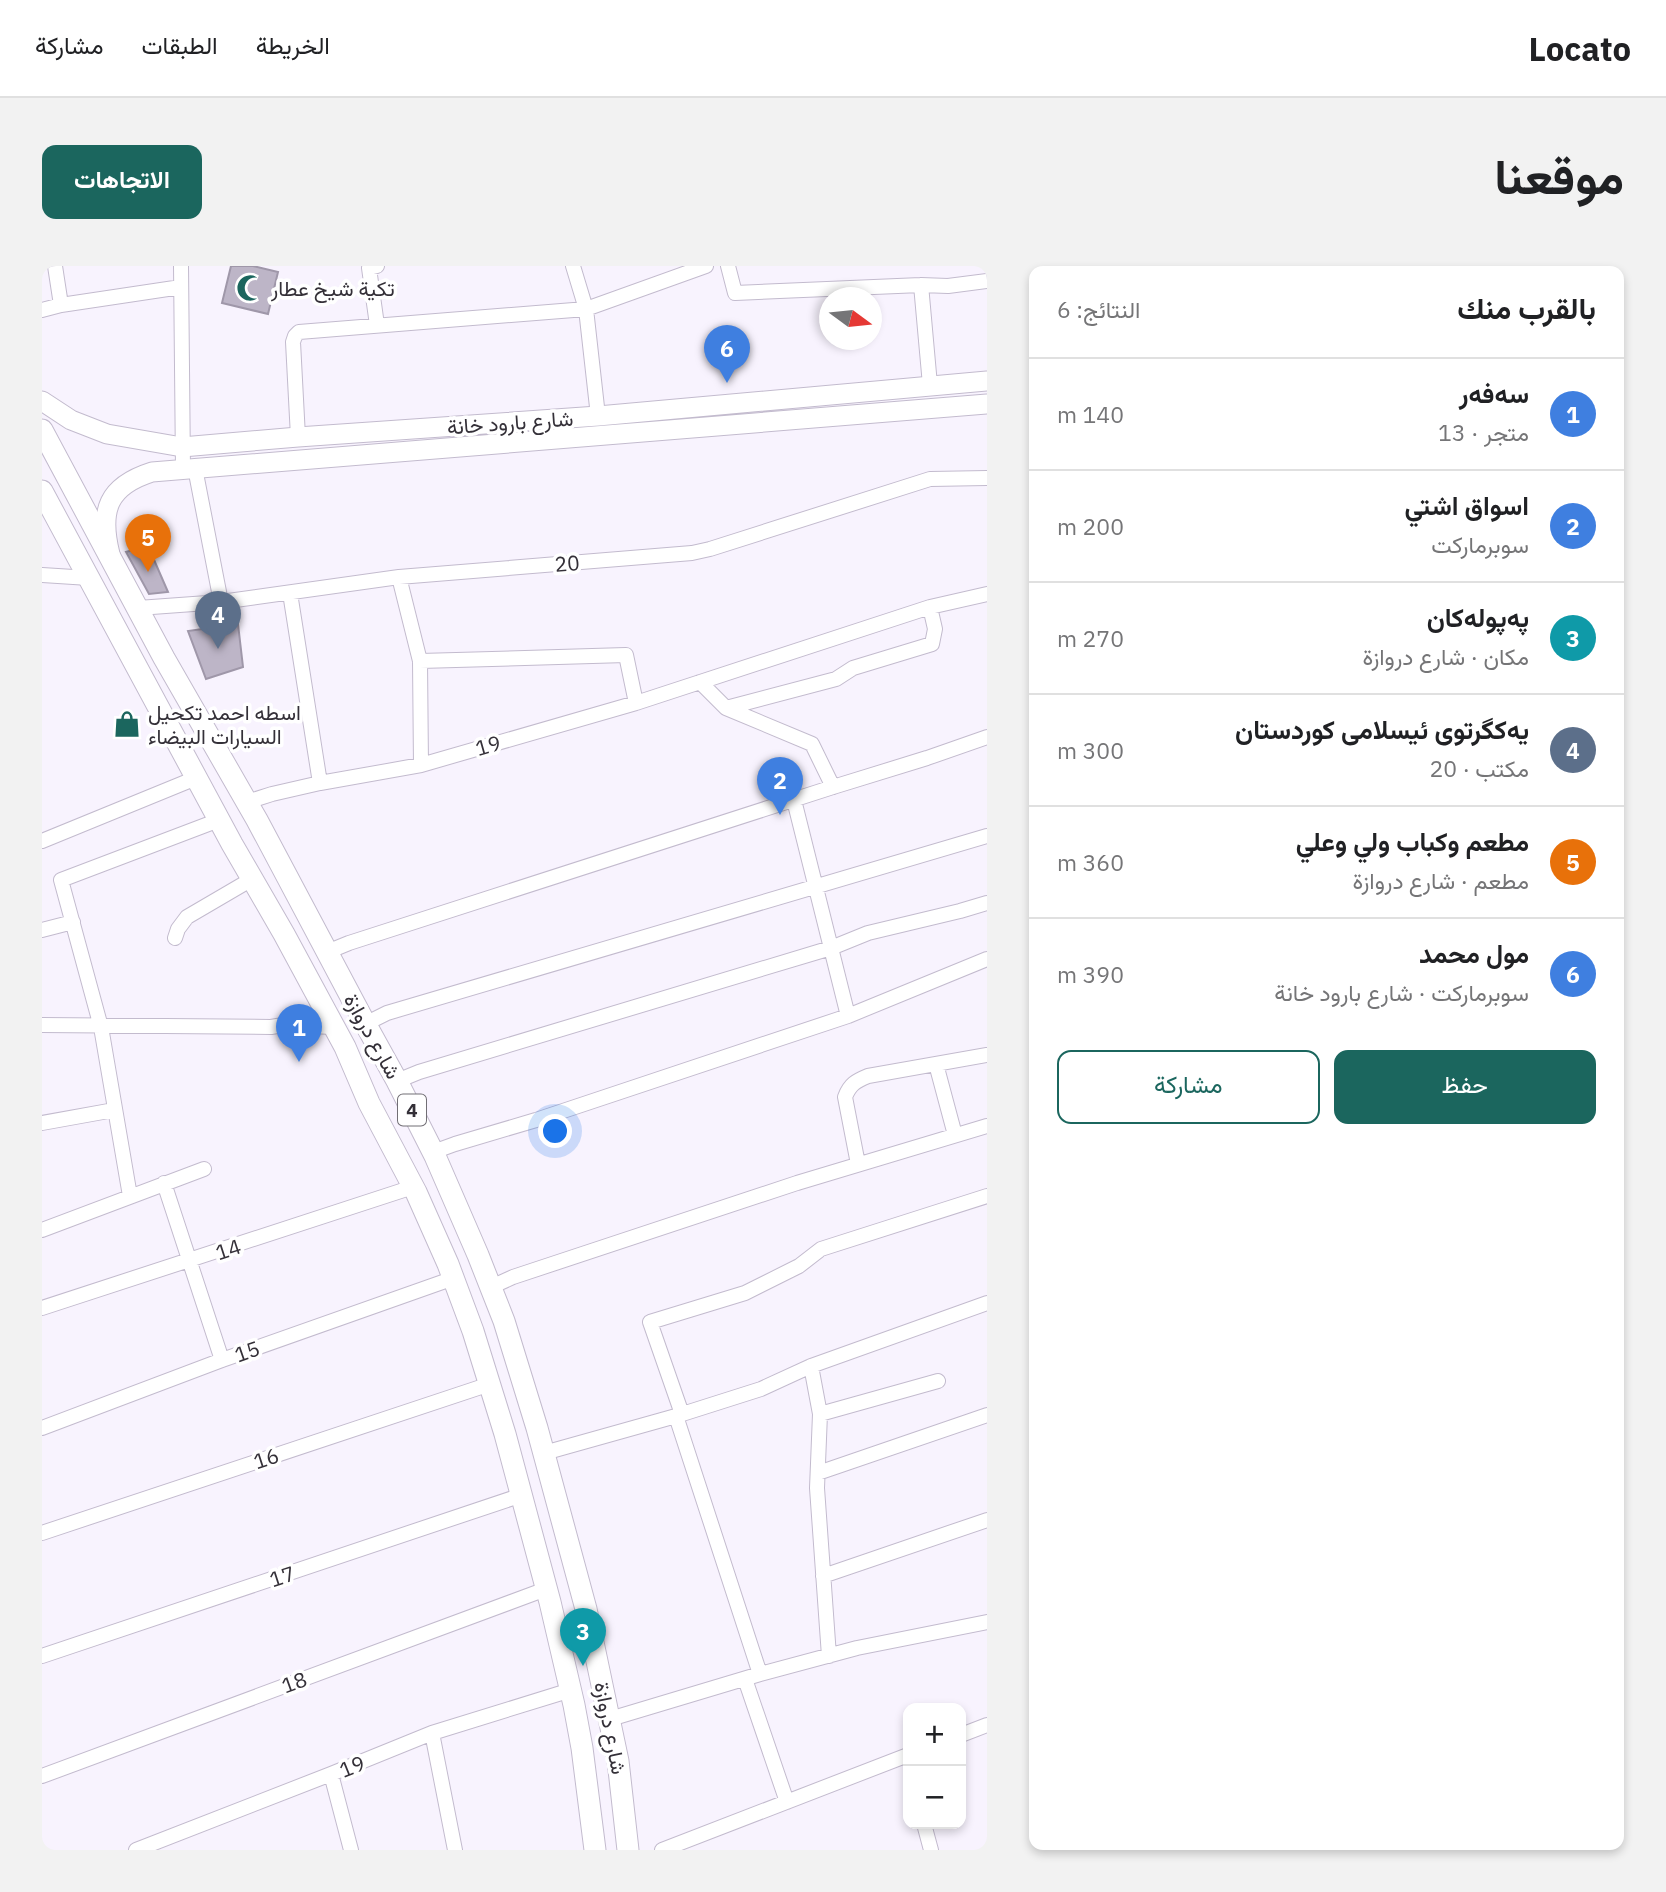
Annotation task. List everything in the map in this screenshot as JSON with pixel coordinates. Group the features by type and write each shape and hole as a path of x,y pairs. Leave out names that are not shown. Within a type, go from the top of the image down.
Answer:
{"main road":[{"name":"شارع بارود خانة","path":"42,401 71,420 107,435 183,447 598,416 987,381"},
{"name":"شارع بارود خانة","path":"112,562 106,538 106,519 111,502 119,487 152,472 987,404"},
{"name":"شارع دروازة","path":"42,430 397,1080 433,1152 491,1287 528,1396 586,1609 620,1774 628,1850"},
{"name":"شارع دروازة","path":"42,491 196,778 345,1047 369,1103 413,1187 454,1278 497,1407 546,1589 582,1748 595,1850"},
{"path":"497,1407 528,1396"}],"street":[{"path":"55,266 61,305"},
{"path":"181,266 183,447 221,602"},
{"path":"377,266 369,268 377,325"},
{"path":"573,266 586,309 598,416"},
{"path":"298,437 293,342 299,332 586,309 706,266"},
{"path":"728,266 735,293 948,286 987,281"},
{"path":"921,285 930,385"},
{"path":"42,310 181,287"},
{"name":"20","path":"138,608 221,602 399,577 692,553 930,479 987,478"},
{"path":"42,575 89,578"},
{"path":"399,577 420,661 421,765"},
{"path":"290,593 320,783"},
{"name":"19","path":"247,802 320,783 421,765 636,703 930,607 987,594"},
{"path":"726,708 836,679 853,668 932,644 935,629 930,607"},
{"path":"420,661 626,655 636,703"},
{"path":"701,682 726,708 812,744 833,787"},
{"path":"327,952 987,737"},
{"path":"42,841 196,778"},
{"path":"794,800 848,1016"},
{"path":"130,1196 101,1027 61,880 219,820"},
{"path":"366,1024 387,1013 987,836"},
{"path":"176,938 178,929 187,917 252,879"},
{"path":"397,1080 831,948 868,933 960,912 987,903"},
{"path":"42,930 73,922"},
{"path":"433,1152 848,1016 987,959"},
{"path":"42,1025 334,1027"},
{"path":"858,1164 845,1097 855,1081 868,1076 987,1055"},
{"path":"936,1064 955,1135"},
{"path":"42,1123 114,1110"},
{"path":"491,1287 513,1277 673,1224 858,1164 987,1126"},
{"path":"42,1230 204,1169"},
{"path":"164,1183 222,1360"},
{"name":"14","path":"42,1308 413,1187"},
{"path":"761,1674 650,1322 745,1293 799,1266 821,1249 987,1196"},
{"name":"15","path":"42,1428 222,1360 454,1278"},
{"path":"544,1453 761,1389 811,1366 987,1303"},
{"path":"811,1366 820,1414 817,1473 829,1656"},
{"path":"820,1414 938,1381"},
{"name":"16","path":"42,1533 490,1384"},
{"path":"817,1473 987,1415"},
{"name":"17","path":"42,1656 522,1495"},
{"path":"823,1576 987,1520"},
{"name":"18","path":"42,1776 546,1589"},
{"path":"610,1719 857,1648 987,1622"},
{"path":"746,1679 787,1802"},
{"name":"19","path":"136,1850 432,1733 570,1689"},
{"path":"966,1733 987,1725"},
{"path":"432,1733 455,1850"},
{"path":"662,1850 903,1761"},
{"path":"331,1774 351,1850"},
{"path":"925,1829 931,1850"}],"building":[{"name":"تكية شيخ عطار","path":"231,266 253,266 278,272 268,314 222,303"},
{"path":"148,546 168,592 149,594 126,552"},
{"path":"238,624 243,667 206,679 188,631"}],"place":[{"name":"تكية شيخ عطار","path":"250,288"},
{"name":"مول محمد","path":"727,383"},
{"name":"مطعم وكباب ولي وعلي","path":"148,572"},
{"name":"یەکگرتوی ئیسلامی کوردستان","path":"218,649"},
{"name":"اسطه احمد تكحيل السيارات البيضاء","path":"127,724"},
{"name":"اسواق اشتي","path":"780,815"},
{"name":"سەفەر","path":"299,1062"},
{"name":"پەپولەکان","path":"583,1666"}]}
